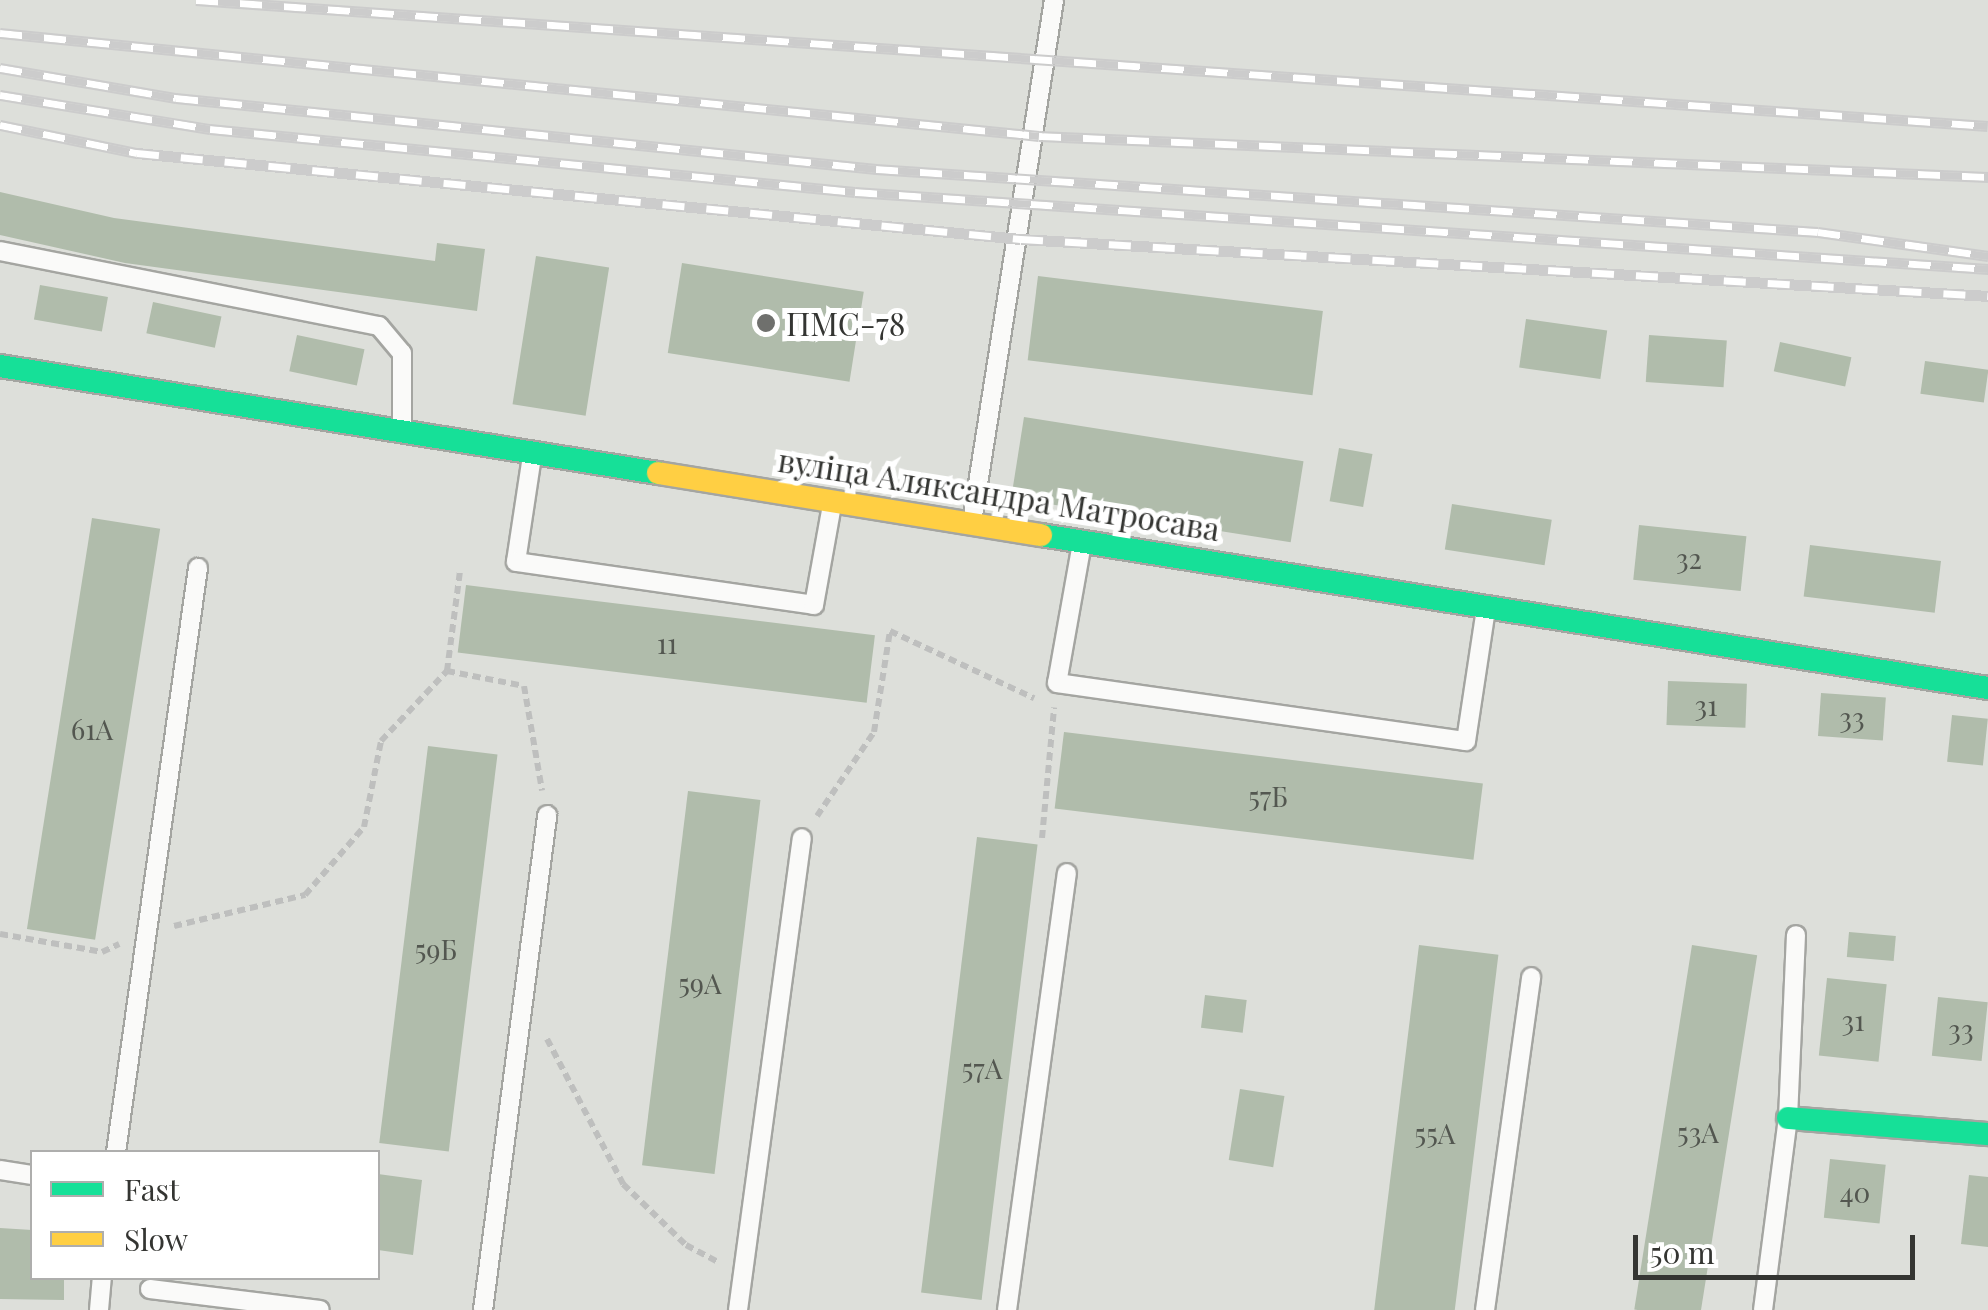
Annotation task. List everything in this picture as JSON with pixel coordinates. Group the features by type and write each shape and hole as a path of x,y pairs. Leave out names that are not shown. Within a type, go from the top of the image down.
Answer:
{"street":[{"name":"вуліца Аляксандра Матросава","path":"0,366 1988,688"},
{"path":"1788,1118 1988,1134"}],"lane":[{"path":"972,523 1054,0"},
{"path":"0,250 379,326 402,354 402,430"},
{"path":"533,451 516,562 814,605 832,500"},
{"path":"1082,540 1057,683 1466,741 1486,608"},
{"path":"116,1150 198,568"},
{"path":"483,1310 547,814"},
{"path":"738,1310 802,838"},
{"path":"1007,1310 1067,873"},
{"path":"1763,1310 1788,1118 1796,935"},
{"path":"1486,1310 1532,978"},
{"path":"0,1170 30,1175"},
{"path":"99,1310 102,1280"},
{"path":"150,1290 320,1310"}],"path":[{"path":"0,934 102,952 147,933 305,895 364,826 381,741 447,670 460,571"},
{"path":"802,838 874,732 890,631 1056,708 1042,838"},
{"path":"447,670 524,686 547,814"},
{"path":"524,994 623,1184 686,1245 743,1274"}],"building":[{"path":"0,192 114,218 435,261 437,243 485,249 477,311 125,263 0,235"},
{"path":"536,256 609,268 586,416 513,404"},
{"name":"ПМС-78","path":"682,263 864,292 849,382 668,353"},
{"path":"1038,276 1323,311 1313,395 1028,360"},
{"path":"40,285 108,297 102,331 34,319"},
{"path":"153,302 221,317 215,348 146,333"},
{"path":"1526,319 1607,330 1600,379 1519,368"},
{"path":"297,335 364,349 357,386 289,371"},
{"path":"1649,335 1727,340 1724,387 1646,382"},
{"path":"1780,342 1851,357 1845,387 1774,371"},
{"path":"1925,361 1988,370 1984,403 1920,394"},
{"path":"1024,417 1304,461 1291,542 1011,498"},
{"path":"1339,448 1372,454 1363,507 1330,501"},
{"path":"1452,504 1552,520 1545,565 1445,549"},
{"path":"92,518 160,529 95,940 27,929"},
{"path":"1639,525 1746,536 1741,591 1633,580"},
{"path":"1810,545 1941,561 1935,613 1804,597"},
{"path":"466,585 875,635 867,703 458,652"},
{"path":"1668,681 1747,684 1745,728 1666,725"},
{"path":"1821,693 1886,698 1883,740 1818,736"},
{"path":"1952,715 1988,719 1983,766 1947,762"},
{"path":"1064,732 1483,783 1473,860 1055,808"},
{"path":"428,746 497,755 449,1152 379,1143"},
{"path":"688,791 760,800 715,1174 642,1165"},
{"path":"977,837 1038,844 982,1300 921,1293"},
{"path":"1849,932 1896,936 1894,961 1847,957"},
{"path":"1419,945 1498,955 1455,1310 1374,1310"},
{"path":"1692,945 1757,955 1701,1310 1634,1309"},
{"path":"1827,978 1887,984 1879,1062 1819,1056"},
{"path":"1205,995 1247,1000 1243,1033 1201,1028"},
{"path":"1938,997 1988,1002 1982,1061 1932,1056"},
{"path":"1240,1089 1284,1096 1273,1167 1229,1160"},
{"path":"1830,1159 1886,1165 1880,1224 1824,1218"},
{"path":"380,1174 422,1180 413,1255 380,1250"},
{"path":"1969,1175 1988,1177 1988,1247 1961,1244"},
{"path":"0,1228 30,1230 30,1280 64,1280 64,1300 0,1299"}],"railway":[{"path":"196,0 1988,126"},
{"path":"0,33 1039,136 1988,177"},
{"path":"0,68 176,98 876,169 1818,232 1988,256"},
{"path":"0,95 210,129 855,192 1988,269"},
{"path":"0,125 137,153 1021,239 1988,296"}],"traffic: fast":[{"path":"0,366 658,473"},
{"path":"1041,535 1988,688"},
{"path":"1788,1118 1988,1134"}],"traffic: slow":[{"path":"658,473 1041,535"}],"place":[{"name":"ПМС-78","path":"766,323"}]}
